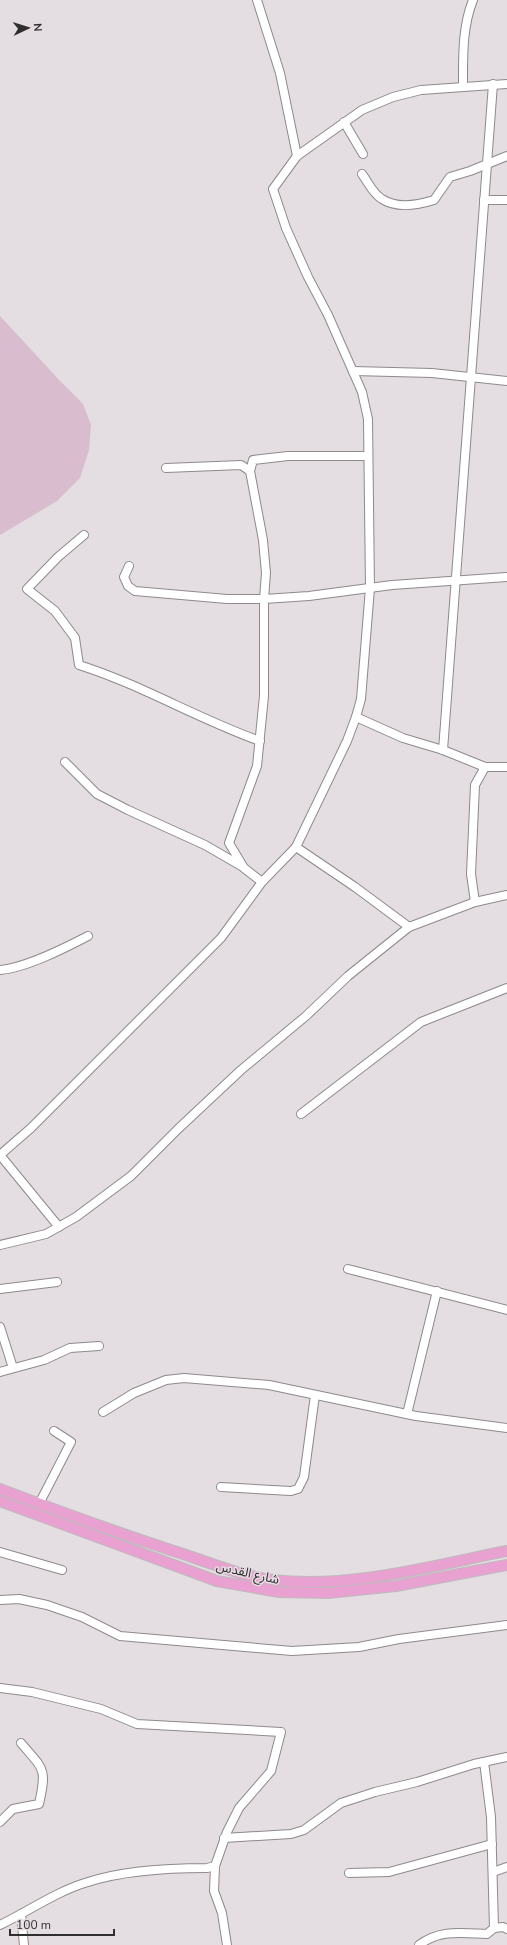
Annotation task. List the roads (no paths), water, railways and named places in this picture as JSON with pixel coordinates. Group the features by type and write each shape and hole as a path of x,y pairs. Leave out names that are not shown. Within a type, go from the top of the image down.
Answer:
{"main road":[{"name":"شارع القدس","path":"0,1488 100,1527 195,1558 272,1580 322,1581 382,1575 507,1551"},
{"name":"شارع القدس","path":"0,1502 217,1581 279,1592 328,1593 396,1586 507,1565"}],"street":[{"path":"257,0 280,73 297,156"},
{"path":"463,86 464,42 469,11 473,0"},
{"path":"442,750 493,84"},
{"path":"59,1227 0,1155 32,1128 221,938 262,882 296,847 324,792 356,717 361,699 370,588 368,419 362,392 328,315 308,277 286,228 273,189 297,156 362,110 393,97 421,90 507,84"},
{"path":"344,122 363,154"},
{"path":"362,174 373,191 382,199 397,205 418,205 434,200 450,177 470,171 507,156"},
{"path":"484,200 507,200"},
{"path":"352,371 432,373 507,381"},
{"path":"244,868 229,843 257,766 264,696 264,599 266,573 264,540 250,471 253,460 288,456 368,456"},
{"path":"166,468 237,465 245,467 250,471"},
{"path":"84,535 58,557 27,590 55,611 75,638 79,666 113,676 153,693 219,726 260,741"},
{"path":"129,566 124,577 128,586 135,591 227,599 264,599 309,596 370,588 507,577"},
{"path":"356,717 403,738 442,750 485,767 507,767"},
{"path":"65,762 97,794 128,810 205,845 244,868 262,882"},
{"path":"475,902 471,874 476,785 485,767"},
{"path":"296,847 409,926"},
{"path":"0,1245 46,1234 76,1217 131,1176 178,1129 241,1070 306,1016 348,976 409,926 475,902 507,895"},
{"path":"0,970 9,969 66,948 88,936"},
{"path":"301,1114 421,1022 507,988"},
{"path":"348,1269 507,1310"},
{"path":"0,1290 57,1282"},
{"path":"407,1414 438,1291"},
{"path":"0,1327 13,1368"},
{"path":"0,1372 44,1360 70,1348 99,1346"},
{"path":"103,1412 134,1392 166,1380 184,1378 269,1385 407,1414 507,1428"},
{"path":"221,1487 291,1491 298,1489 304,1477 315,1395"},
{"path":"40,1504 71,1442 54,1431"},
{"path":"0,1552 62,1570"},
{"path":"0,1600 19,1599 47,1605 82,1617 120,1636 292,1650 359,1647 399,1639 507,1625"},
{"path":"0,1688 32,1692 101,1709 137,1724 281,1732 271,1771 240,1808 224,1838 215,1866 214,1891 222,1913 227,1945"},
{"path":"0,1822 13,1809 39,1804 44,1783 43,1769 21,1743"},
{"path":"224,1838 291,1834 304,1830 341,1803 484,1762 507,1757"},
{"path":"484,1762 492,1817 494,1928"},
{"path":"349,1873 389,1872 492,1844"},
{"path":"0,1925 63,1892 88,1881 145,1871 207,1868 215,1866"},
{"path":"493,1872 507,1868"},
{"path":"21,1914 24,1945"},
{"path":"419,1945 429,1937 446,1933 487,1934 494,1928 503,1927 507,1929"}]}
